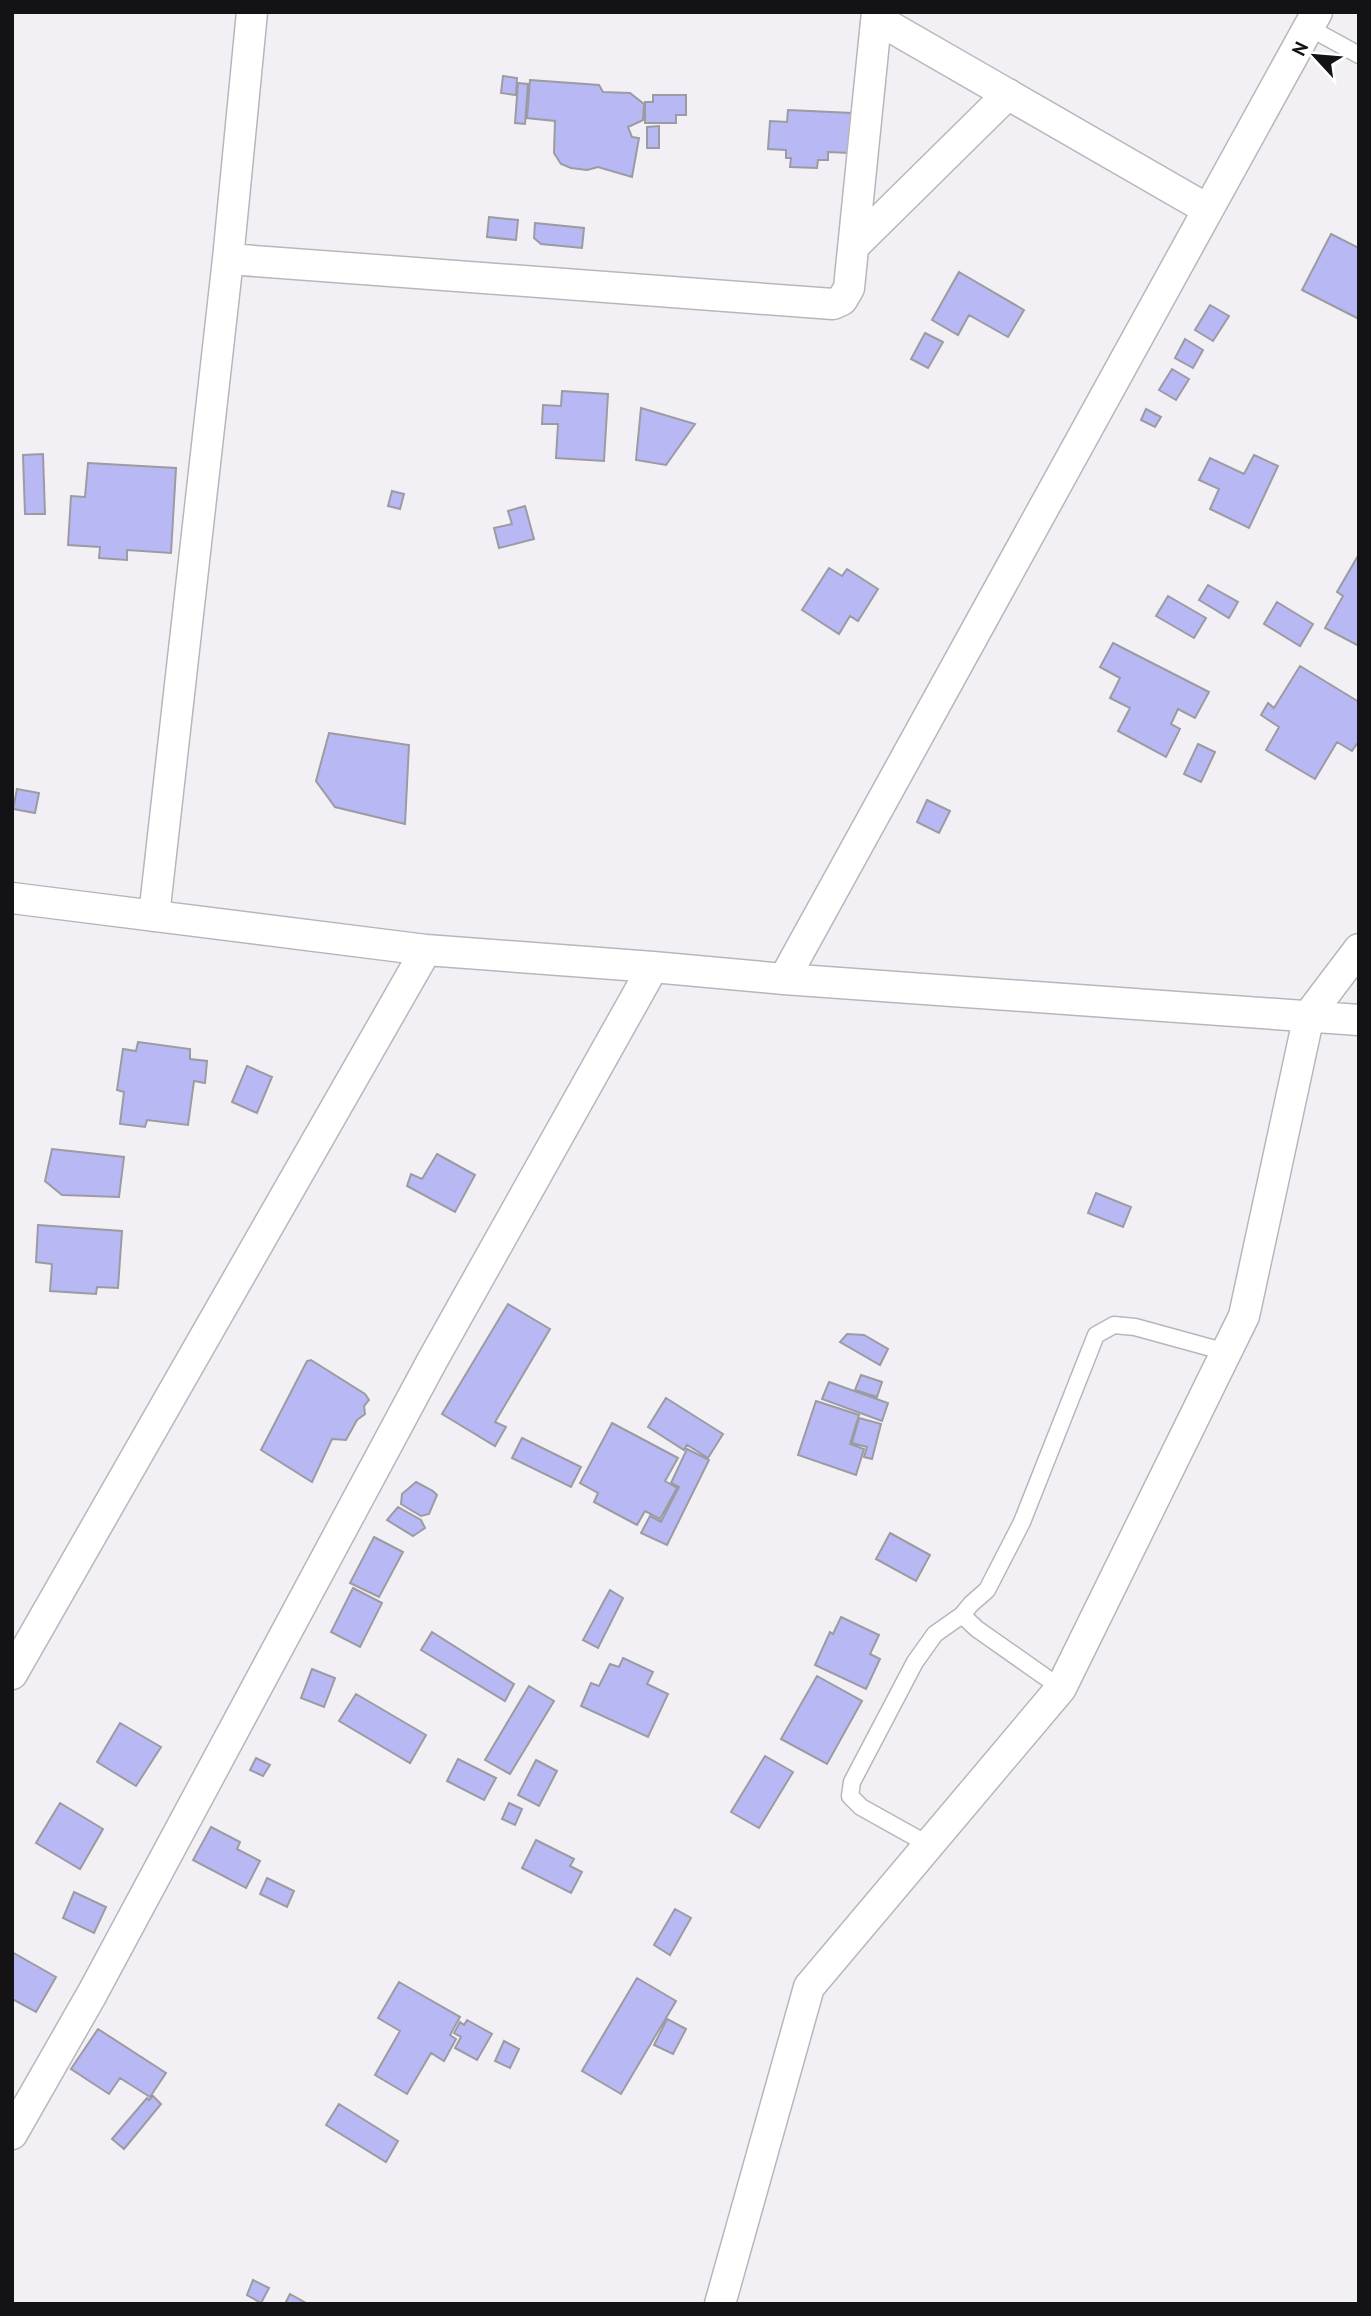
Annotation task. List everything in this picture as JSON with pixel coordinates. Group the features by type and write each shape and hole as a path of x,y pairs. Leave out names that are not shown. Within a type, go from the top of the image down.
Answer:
{"street":[{"path":"154,916 228,259 252,12"},
{"path":"228,259 833,304 842,300 849,288 877,16 1207,209"},
{"path":"783,979 1312,20"},
{"path":"854,246 1008,94"},
{"path":"13,902 154,916 426,950 783,979 1359,1020"},
{"path":"720,2304 809,1987 1061,1688 1244,1316 1309,1015 1359,949"},
{"path":"12,1674 426,950"},
{"path":"12,2134 92,1994 426,1373 653,967"}],"lane":[{"path":"1312,20 1359,55"},
{"path":"929,1844 861,1807 850,1796 852,1782 915,1662 935,1634 962,1615 986,1590 1023,1522 1096,1335 1114,1325 1135,1327 1226,1352"},
{"path":"962,1615 977,1629 1061,1688"}],"building":[{"path":"503,76 517,78 516,95 501,93"},
{"path":"530,80 599,85 603,92 630,93 644,104 643,120 628,127 632,137 639,138 632,177 598,167 587,170 561,164 554,153 555,121 527,118"},
{"path":"518,83 528,84 525,124 515,123"},
{"path":"653,95 686,95 686,115 676,115 676,123 645,123 645,102 653,102"},
{"path":"788,110 852,113 850,153 828,152 828,160 818,160 817,168 790,167 791,158 786,158 786,150 768,149 770,121 787,122"},
{"path":"659,126 659,148 647,148 647,127"},
{"path":"489,217 518,220 516,240 487,237"},
{"path":"535,223 584,228 582,248 541,244 534,238"},
{"path":"1331,234 1359,248 1359,319 1302,290"},
{"path":"959,272 1024,310 1008,337 969,315 958,335 932,320"},
{"path":"1210,305 1229,316 1213,341 1195,330"},
{"path":"925,333 943,342 928,368 911,359"},
{"path":"1185,339 1203,350 1193,368 1175,358"},
{"path":"1172,369 1189,379 1176,400 1159,390"},
{"path":"562,391 608,394 604,461 556,458 558,424 542,424 543,405 561,406"},
{"path":"641,408 695,424 666,465 636,460"},
{"path":"1146,409 1161,417 1155,427 1141,420"},
{"path":"43,454 45,514 25,514 23,455"},
{"path":"1254,455 1278,466 1249,528 1210,509 1219,489 1199,480 1210,458 1244,474"},
{"path":"88,463 176,468 171,553 127,550 127,560 99,558 100,547 68,545 71,496 85,497"},
{"path":"392,491 404,494 400,509 388,506"},
{"path":"525,506 534,539 499,548 494,528 512,524 508,511"},
{"path":"1359,554 1359,646 1325,628 1343,596 1337,592"},
{"path":"829,568 842,576 847,569 878,589 858,621 850,616 839,634 802,610"},
{"path":"1208,585 1238,602 1229,618 1199,600"},
{"path":"1168,596 1206,618 1194,638 1156,616"},
{"path":"1277,602 1313,624 1300,646 1264,624"},
{"path":"1113,643 1209,692 1195,718 1178,709 1171,724 1180,729 1166,757 1118,731 1130,708 1110,698 1120,678 1100,667"},
{"path":"1300,666 1359,702 1359,741 1352,751 1337,742 1315,779 1266,750 1279,727 1261,715 1268,703 1274,708"},
{"path":"329,733 409,745 405,824 335,807 316,781"},
{"path":"1198,744 1215,752 1201,782 1184,774"},
{"path":"17,789 39,793 35,813 13,809"},
{"path":"927,800 950,811 939,833 917,822"},
{"path":"138,1042 190,1049 190,1059 207,1061 205,1083 194,1081 188,1125 147,1120 145,1127 120,1124 124,1092 117,1090 123,1049 136,1051"},
{"path":"247,1066 272,1077 257,1113 232,1102"},
{"path":"52,1149 124,1157 119,1197 62,1195 45,1181"},
{"path":"437,1154 475,1175 455,1212 407,1186 411,1174 422,1179"},
{"path":"1096,1193 1131,1207 1123,1227 1088,1213"},
{"path":"38,1225 122,1231 118,1288 97,1287 96,1294 50,1291 52,1264 36,1262"},
{"path":"508,1304 550,1329 495,1422 506,1427 495,1446 442,1414"},
{"path":"847,1334 864,1335 888,1349 880,1365 840,1342"},
{"path":"311,1360 365,1394 369,1400 364,1406 365,1414 357,1420 346,1440 332,1439 312,1482 261,1450 307,1361"},
{"path":"861,1375 882,1382 877,1397 855,1390"},
{"path":"829,1382 888,1403 882,1421 822,1399"},
{"path":"666,1398 723,1434 708,1458 687,1445 684,1450 648,1427"},
{"path":"816,1401 859,1415 850,1444 864,1449 856,1475 798,1455"},
{"path":"859,1418 881,1424 872,1459 864,1457 867,1447 852,1443"},
{"path":"612,1423 678,1458 665,1481 677,1488 660,1519 645,1511 637,1525 594,1502 598,1493 580,1483"},
{"path":"522,1438 581,1467 571,1487 512,1458"},
{"path":"687,1449 709,1460 667,1545 641,1533 650,1516 661,1522 679,1487 671,1483"},
{"path":"416,1482 437,1495 429,1514 421,1516 401,1504 402,1494"},
{"path":"398,1507 421,1520 425,1528 413,1536 387,1520"},
{"path":"890,1533 930,1555 916,1581 876,1559"},
{"path":"374,1537 403,1552 379,1597 350,1583"},
{"path":"353,1588 382,1603 360,1647 331,1632"},
{"path":"610,1590 623,1598 598,1648 583,1640"},
{"path":"841,1617 879,1635 870,1654 880,1659 866,1689 815,1665 830,1632 833,1634"},
{"path":"432,1632 514,1684 505,1701 421,1650"},
{"path":"623,1658 653,1672 647,1684 668,1694 648,1737 581,1706 591,1683 599,1686 610,1664 619,1667"},
{"path":"312,1669 335,1678 324,1707 301,1698"},
{"path":"817,1676 862,1701 827,1764 781,1739"},
{"path":"529,1686 554,1701 510,1774 485,1760"},
{"path":"356,1694 426,1735 410,1763 339,1721"},
{"path":"120,1723 161,1747 136,1786 97,1762"},
{"path":"765,1756 793,1772 759,1828 731,1812"},
{"path":"256,1758 270,1765 263,1776 250,1770"},
{"path":"458,1759 496,1778 484,1800 447,1781"},
{"path":"536,1760 557,1771 539,1806 518,1795"},
{"path":"60,1803 103,1829 80,1869 36,1843"},
{"path":"509,1803 522,1809 515,1825 502,1819"},
{"path":"211,1827 240,1842 237,1849 260,1861 246,1888 193,1860"},
{"path":"536,1840 574,1859 570,1866 582,1872 571,1893 522,1868"},
{"path":"267,1878 294,1891 287,1907 260,1894"},
{"path":"74,1892 106,1907 94,1933 63,1918"},
{"path":"675,1909 691,1918 670,1955 654,1945"},
{"path":"12,1952 56,1977 36,2012 12,1999"},
{"path":"637,1978 676,2001 621,2094 582,2071"},
{"path":"399,1982 460,2017 450,2035 456,2039 444,2061 431,2053 407,2094 375,2075 400,2031 378,2018"},
{"path":"667,2019 686,2029 673,2054 654,2045"},
{"path":"467,2020 492,2034 477,2060 455,2048 461,2037 454,2033 460,2022 464,2025"},
{"path":"98,2029 166,2073 150,2097 120,2078 109,2094 71,2069"},
{"path":"504,2041 519,2049 510,2068 495,2061"},
{"path":"153,2096 161,2104 124,2149 112,2139 147,2098 149,2100"},
{"path":"339,2104 398,2141 386,2162 326,2125"},
{"path":"253,2280 269,2288 261,2303 247,2295"},
{"path":"290,2294 306,2303 285,2304"}]}
